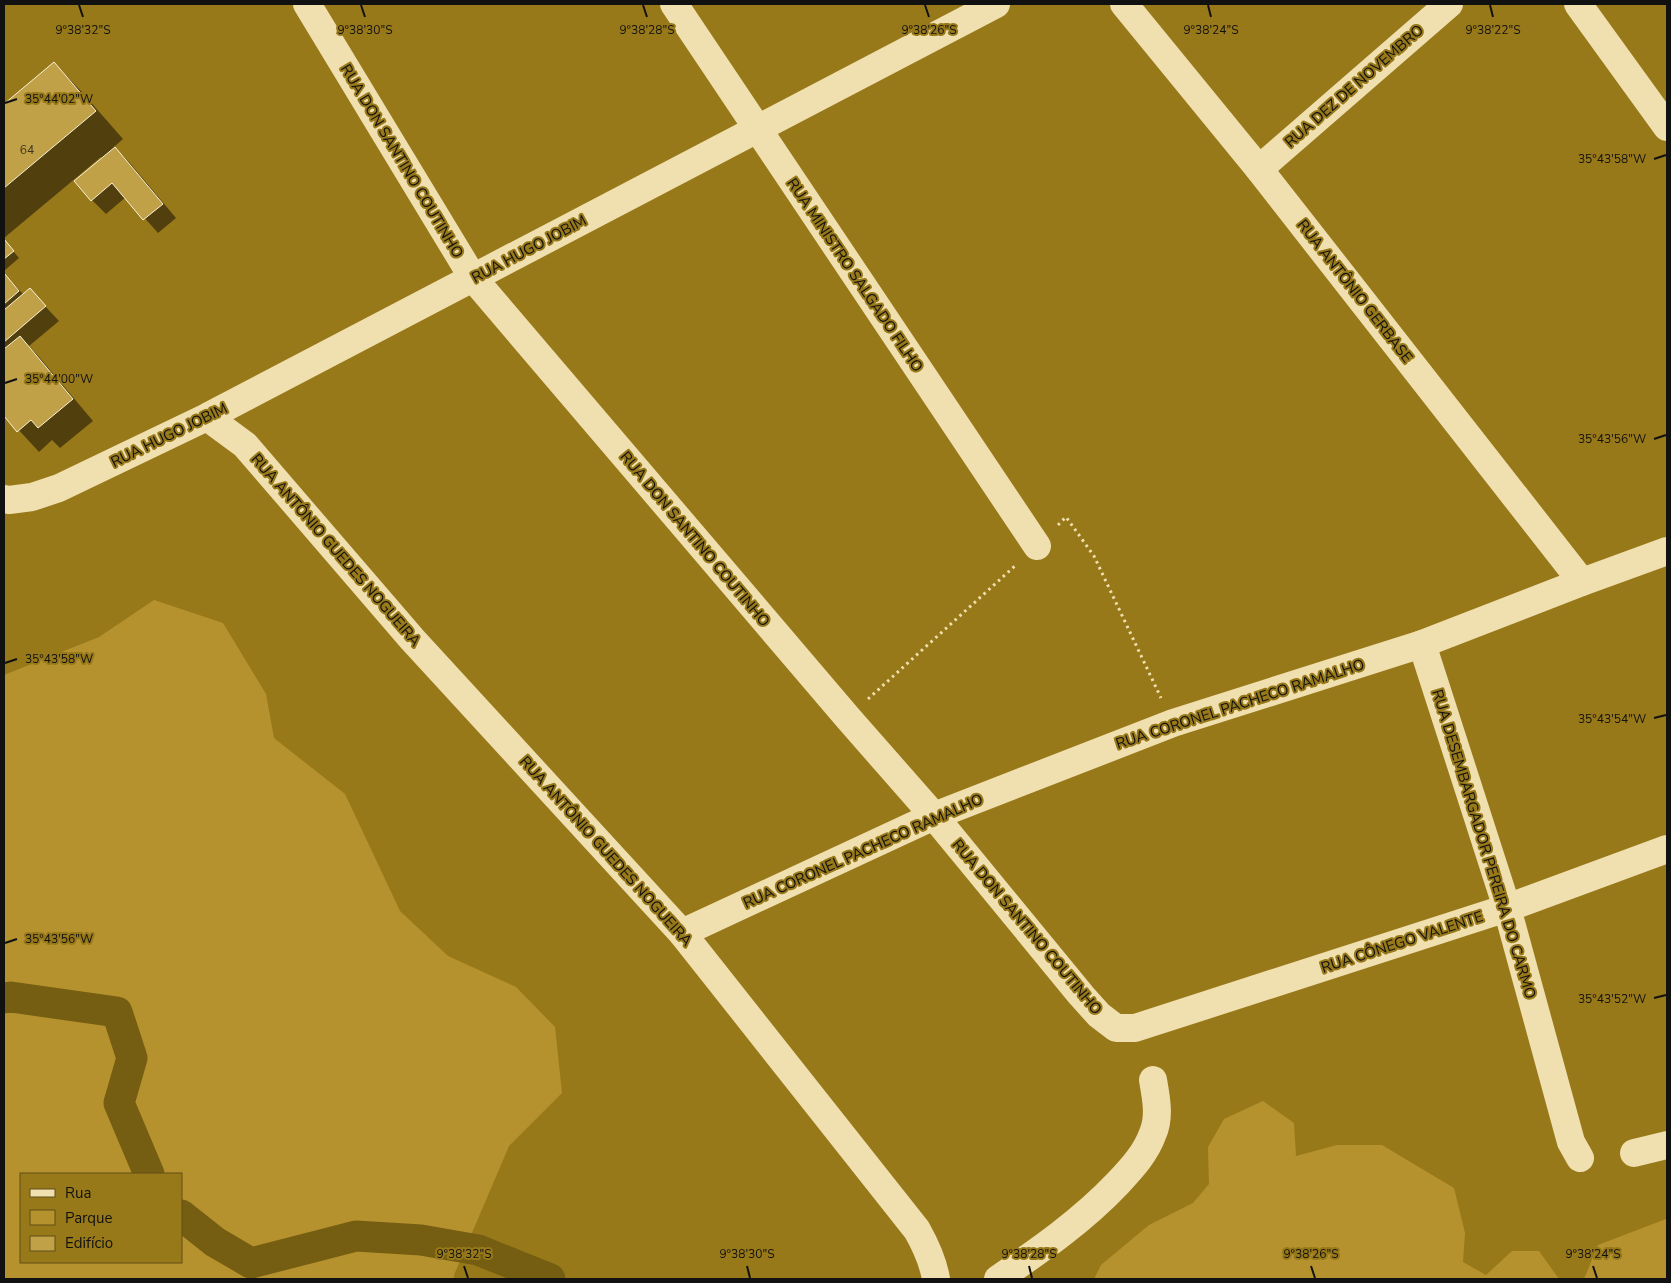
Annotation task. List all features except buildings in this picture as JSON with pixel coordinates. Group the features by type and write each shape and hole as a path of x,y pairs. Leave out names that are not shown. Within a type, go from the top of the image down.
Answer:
{"street":[{"name":"RUA DON SANTINO COUTINHO","path":"307,4 473,278 848,718 934,816 1099,1015 1116,1028 1135,1028"},
{"name":"RUA MINISTRO SALGADO FILHO","path":"674,4 1037,546"},
{"name":"RUA HUGO JOBIM","path":"4,499 32,497 59,488 207,418 756,128 996,4"},
{"name":"RUA ANTÔNIO GERBASE","path":"1124,4 1259,169 1582,582"},
{"name":"RUA DEZ DE NOVEMBRO","path":"1259,169 1449,4"},
{"path":"1578,4 1667,127"},
{"name":"RUA ANTÔNIO GUEDES NOGUEIRA","path":"242,399 245,445"},
{"name":"RUA ANTÔNIO GUEDES NOGUEIRA","path":"207,418 245,445 412,639 682,933 917,1230 928,1250 936,1279"},
{"name":"RUA CORONEL PACHECO RAMALHO","path":"682,933 934,816 1173,723 1422,644 1667,551"},
{"name":"RUA DESEMBARGADOR PEREIRA DO CARMO","path":"1422,644 1507,908 1571,1142 1580,1158"},
{"name":"RUA CÔNEGO VALENTE","path":"1135,1028 1507,908 1667,849"},
{"path":"998,1279 1058,1237 1104,1198 1139,1160 1154,1132 1157,1106 1153,1080"},
{"path":"1634,1153 1667,1145"}],"path":[{"path":"848,718 1037,546 1066,517 1094,556 1173,723"}],"green space":[{"path":"154,600 223,623 266,694 274,738 345,794 400,911 448,956 516,987 555,1027 562,1093 509,1146 454,1275 454,1279 4,1279 4,675 99,637"},
{"path":"1263,1101 1294,1123 1296,1156 1337,1145 1382,1145 1454,1188 1465,1233 1463,1262 1486,1275 1512,1251 1539,1251 1559,1279 1094,1279 1101,1265 1149,1225 1193,1203 1209,1184 1208,1147 1224,1119"},
{"path":"1666,1219 1667,1279 1584,1279 1598,1245"}],"waterway":[{"path":"4,998 11,997 117,1012 132,1058 119,1103 149,1173"},
{"path":"182,1216 215,1242 251,1263 356,1236 421,1240 478,1250 550,1279"}]}
